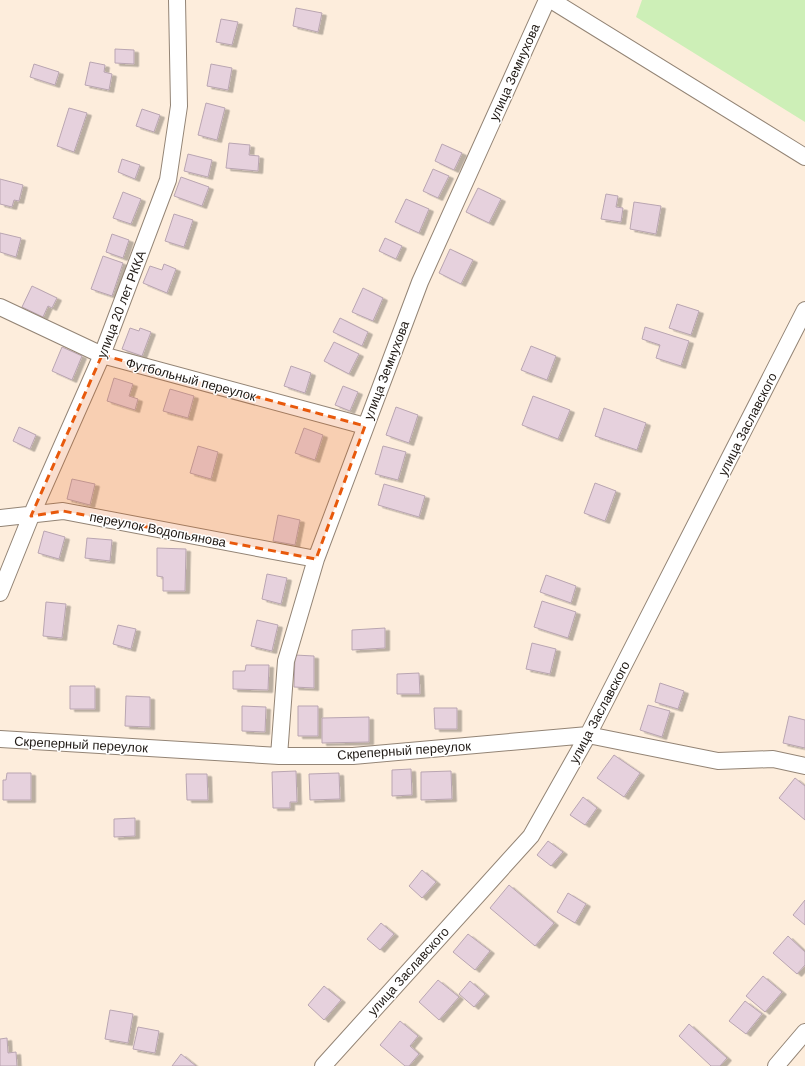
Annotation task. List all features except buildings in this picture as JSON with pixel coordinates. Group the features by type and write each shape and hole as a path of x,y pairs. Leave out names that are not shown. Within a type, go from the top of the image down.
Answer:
{"street":[{"name":"улица 20 лет РККА","path":"0,593 31,516 102,355 168,180 179,106 177,0"},
{"name":"улица Земнухова","path":"279,756 286,662 316,559 420,282 547,0"},
{"path":"551,0 805,157"},
{"name":"Футбольный переулок","path":"0,307 102,355 365,426"},
{"name":"улица Заславского","path":"323,1066 531,836 588,735 805,310"},
{"name":"переулок Водопьянова","path":"0,518 63,512 316,559"},
{"name":"Скреперный переулок","path":"0,739 279,756 353,756 588,735 718,761 773,760 805,766"},
{"path":"776,1066 805,1032"}],"highlighted area":[{"path":"102,355 365,426 316,559 63,511 31,516"}],"green space":[{"path":"642,0 805,0 805,122 636,17"}]}
